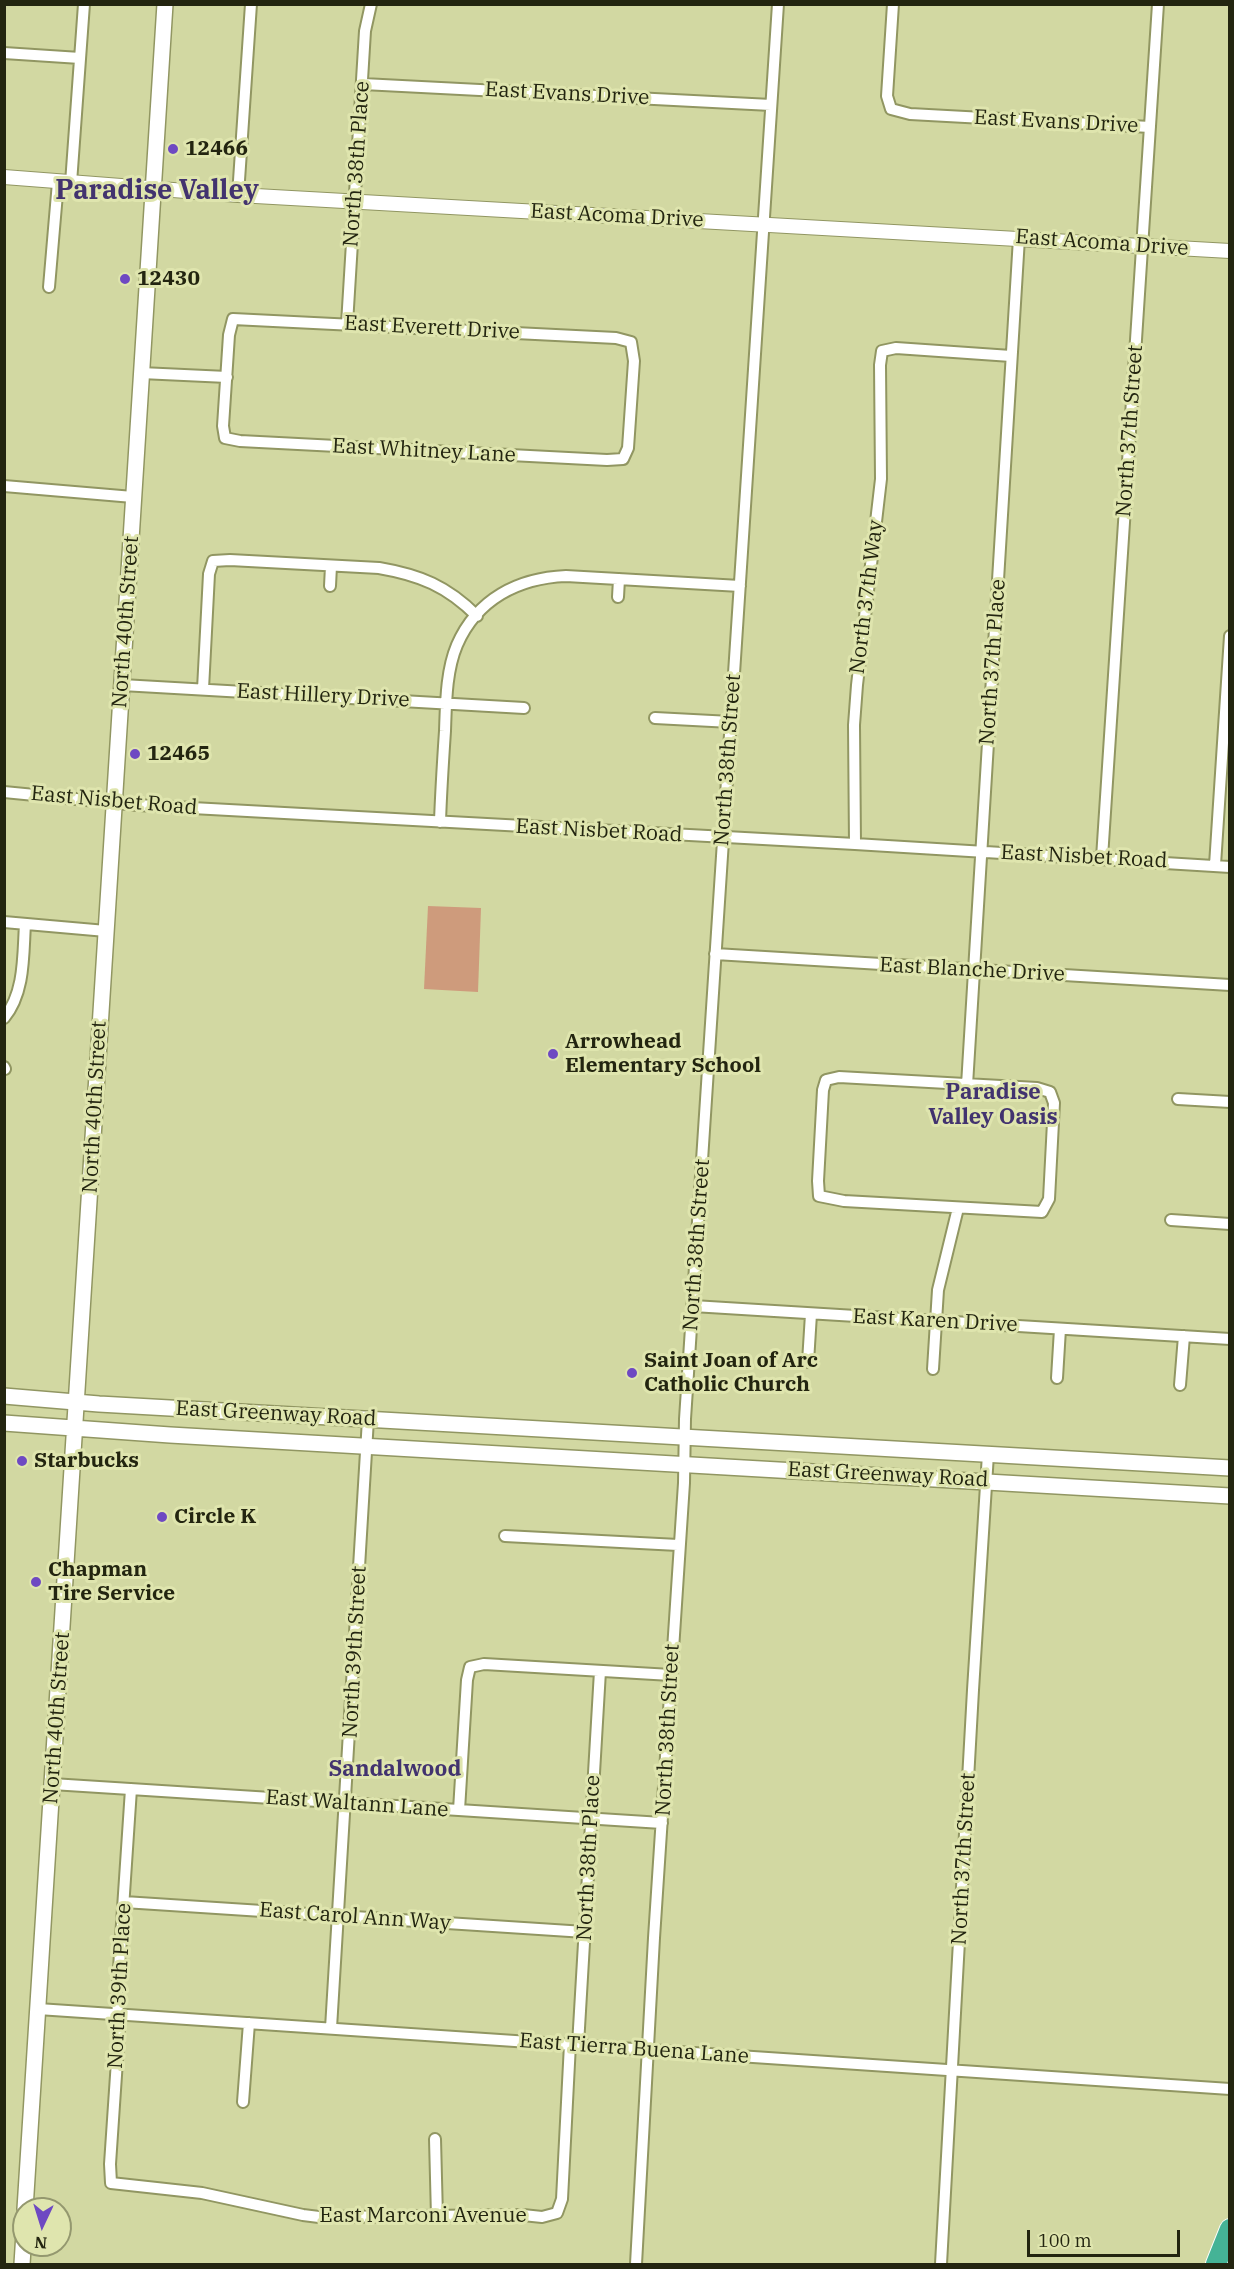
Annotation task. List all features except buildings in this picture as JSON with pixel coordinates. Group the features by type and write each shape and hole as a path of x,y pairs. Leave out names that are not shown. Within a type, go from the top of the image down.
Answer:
{"highway":[{"path":"1216,2265 1230,2229"}],"main road":[{"name":"North 40th Street","path":"27,2197 165,4"},
{"name":"East Greenway Road","path":"4,1396 1230,1468"},
{"name":"East Greenway Road","path":"4,1423 1230,1496"},
{"path":"546,1456 547,1429"}],"street":[{"path":"49,287 80,58 84,4"},
{"path":"238,195 251,4"},
{"name":"North 38th Place","path":"347,324 365,31 371,4"},
{"path":"762,225 778,4"},
{"name":"East Evans Drive","path":"893,4 887,96 891,109 910,114 1150,127"},
{"name":"North 37th Street","path":"1102,858 1158,4"},
{"path":"4,53 80,58"},
{"name":"East Evans Drive","path":"363,84 771,105"},
{"name":"East Acoma Drive","path":"4,177 153,190 1230,251"},
{"name":"North 38th Street","path":"636,2265 678,1545 762,225"},
{"name":"North 37th Place","path":"967,1085 1019,238"},
{"name":"East Everett Drive","path":"227,377 229,335 233,319 616,338 631,342 634,362 628,448 623,459"},
{"name":"North 37th Way","path":"855,844 854,725 881,479 880,366 882,351 896,348 1011,356"},
{"path":"141,373 227,377"},
{"name":"East Whitney Lane","path":"227,377 223,426 225,438 240,441 623,459"},
{"path":"4,486 133,497"},
{"path":"203,689 209,574 213,561 379,567 418,576 436,584 464,602 477,616"},
{"path":"330,586 331,566"},
{"path":"440,822 446,703 451,663 457,645 468,626 490,601 524,582 542,577 740,586"},
{"path":"618,597 619,579"},
{"path":"1215,865 1230,636"},
{"name":"East Hillery Drive","path":"122,685 524,708"},
{"path":"655,718 731,722"},
{"name":"East Nisbet Road","path":"4,792 115,803 1230,867"},
{"path":"4,922 106,931"},
{"path":"4,1018 14,1005 18,993 25,924"},
{"name":"East Blanche Drive","path":"715,954 1230,985"},
{"path":"839,1077 967,1085 1037,1088 1050,1092 1054,1103 1049,1199 1042,1212 844,1201 819,1196 823,1090 826,1080 839,1077"},
{"path":"1178,1098 1230,1102"},
{"path":"933,1369 938,1290 958,1208"},
{"path":"1171,1220 1230,1224"},
{"name":"East Karen Drive","path":"693,1306 1230,1339"},
{"path":"808,1362 811,1314"},
{"path":"1057,1378 1060,1329"},
{"path":"1180,1385 1184,1336"},
{"name":"North 39th Street","path":"331,2028 368,1419"},
{"name":"North 37th Street","path":"941,2265 988,1454"},
{"path":"505,1536 678,1545"},
{"path":"459,1810 467,1680 470,1667 484,1664 671,1675"},
{"name":"North 38th Place","path":"557,2214 562,2199 585,1932 600,1671"},
{"name":"East Waltann Lane","path":"52,1784 662,1823"},
{"name":"North 39th Place","path":"111,2184 131,1789"},
{"name":"East Carol Ann Way","path":"124,1902 585,1932"},
{"name":"East Tierra Buena Lane","path":"38,2009 1230,2089"},
{"path":"243,2102 249,2022"},
{"path":"435,2139 437,2217"},
{"name":"East Marconi Avenue","path":"111,2184 202,2193 303,2215 340,2218 523,2215 542,2217 557,2214"}],"shaded area":[{"path":"428,906 481,908 478,992 424,989"}],"place":[{"name":"12466","path":"173,149"},
{"name":"12430","path":"125,279"},
{"name":"12465","path":"135,754"},
{"name":"Arrowhead Elementary School","path":"553,1054"},
{"name":"Saint Joan of Arc Catholic Church","path":"632,1373"},
{"name":"Starbucks","path":"22,1461"},
{"name":"Circle K","path":"162,1517"},
{"name":"Chapman Tire Service","path":"36,1582"}],"district":[{"name":"Paradise Valley","path":"157,191"},
{"name":"Paradise Valley Oasis","path":"993,1106"},
{"name":"Sandalwood","path":"395,1770"}]}
